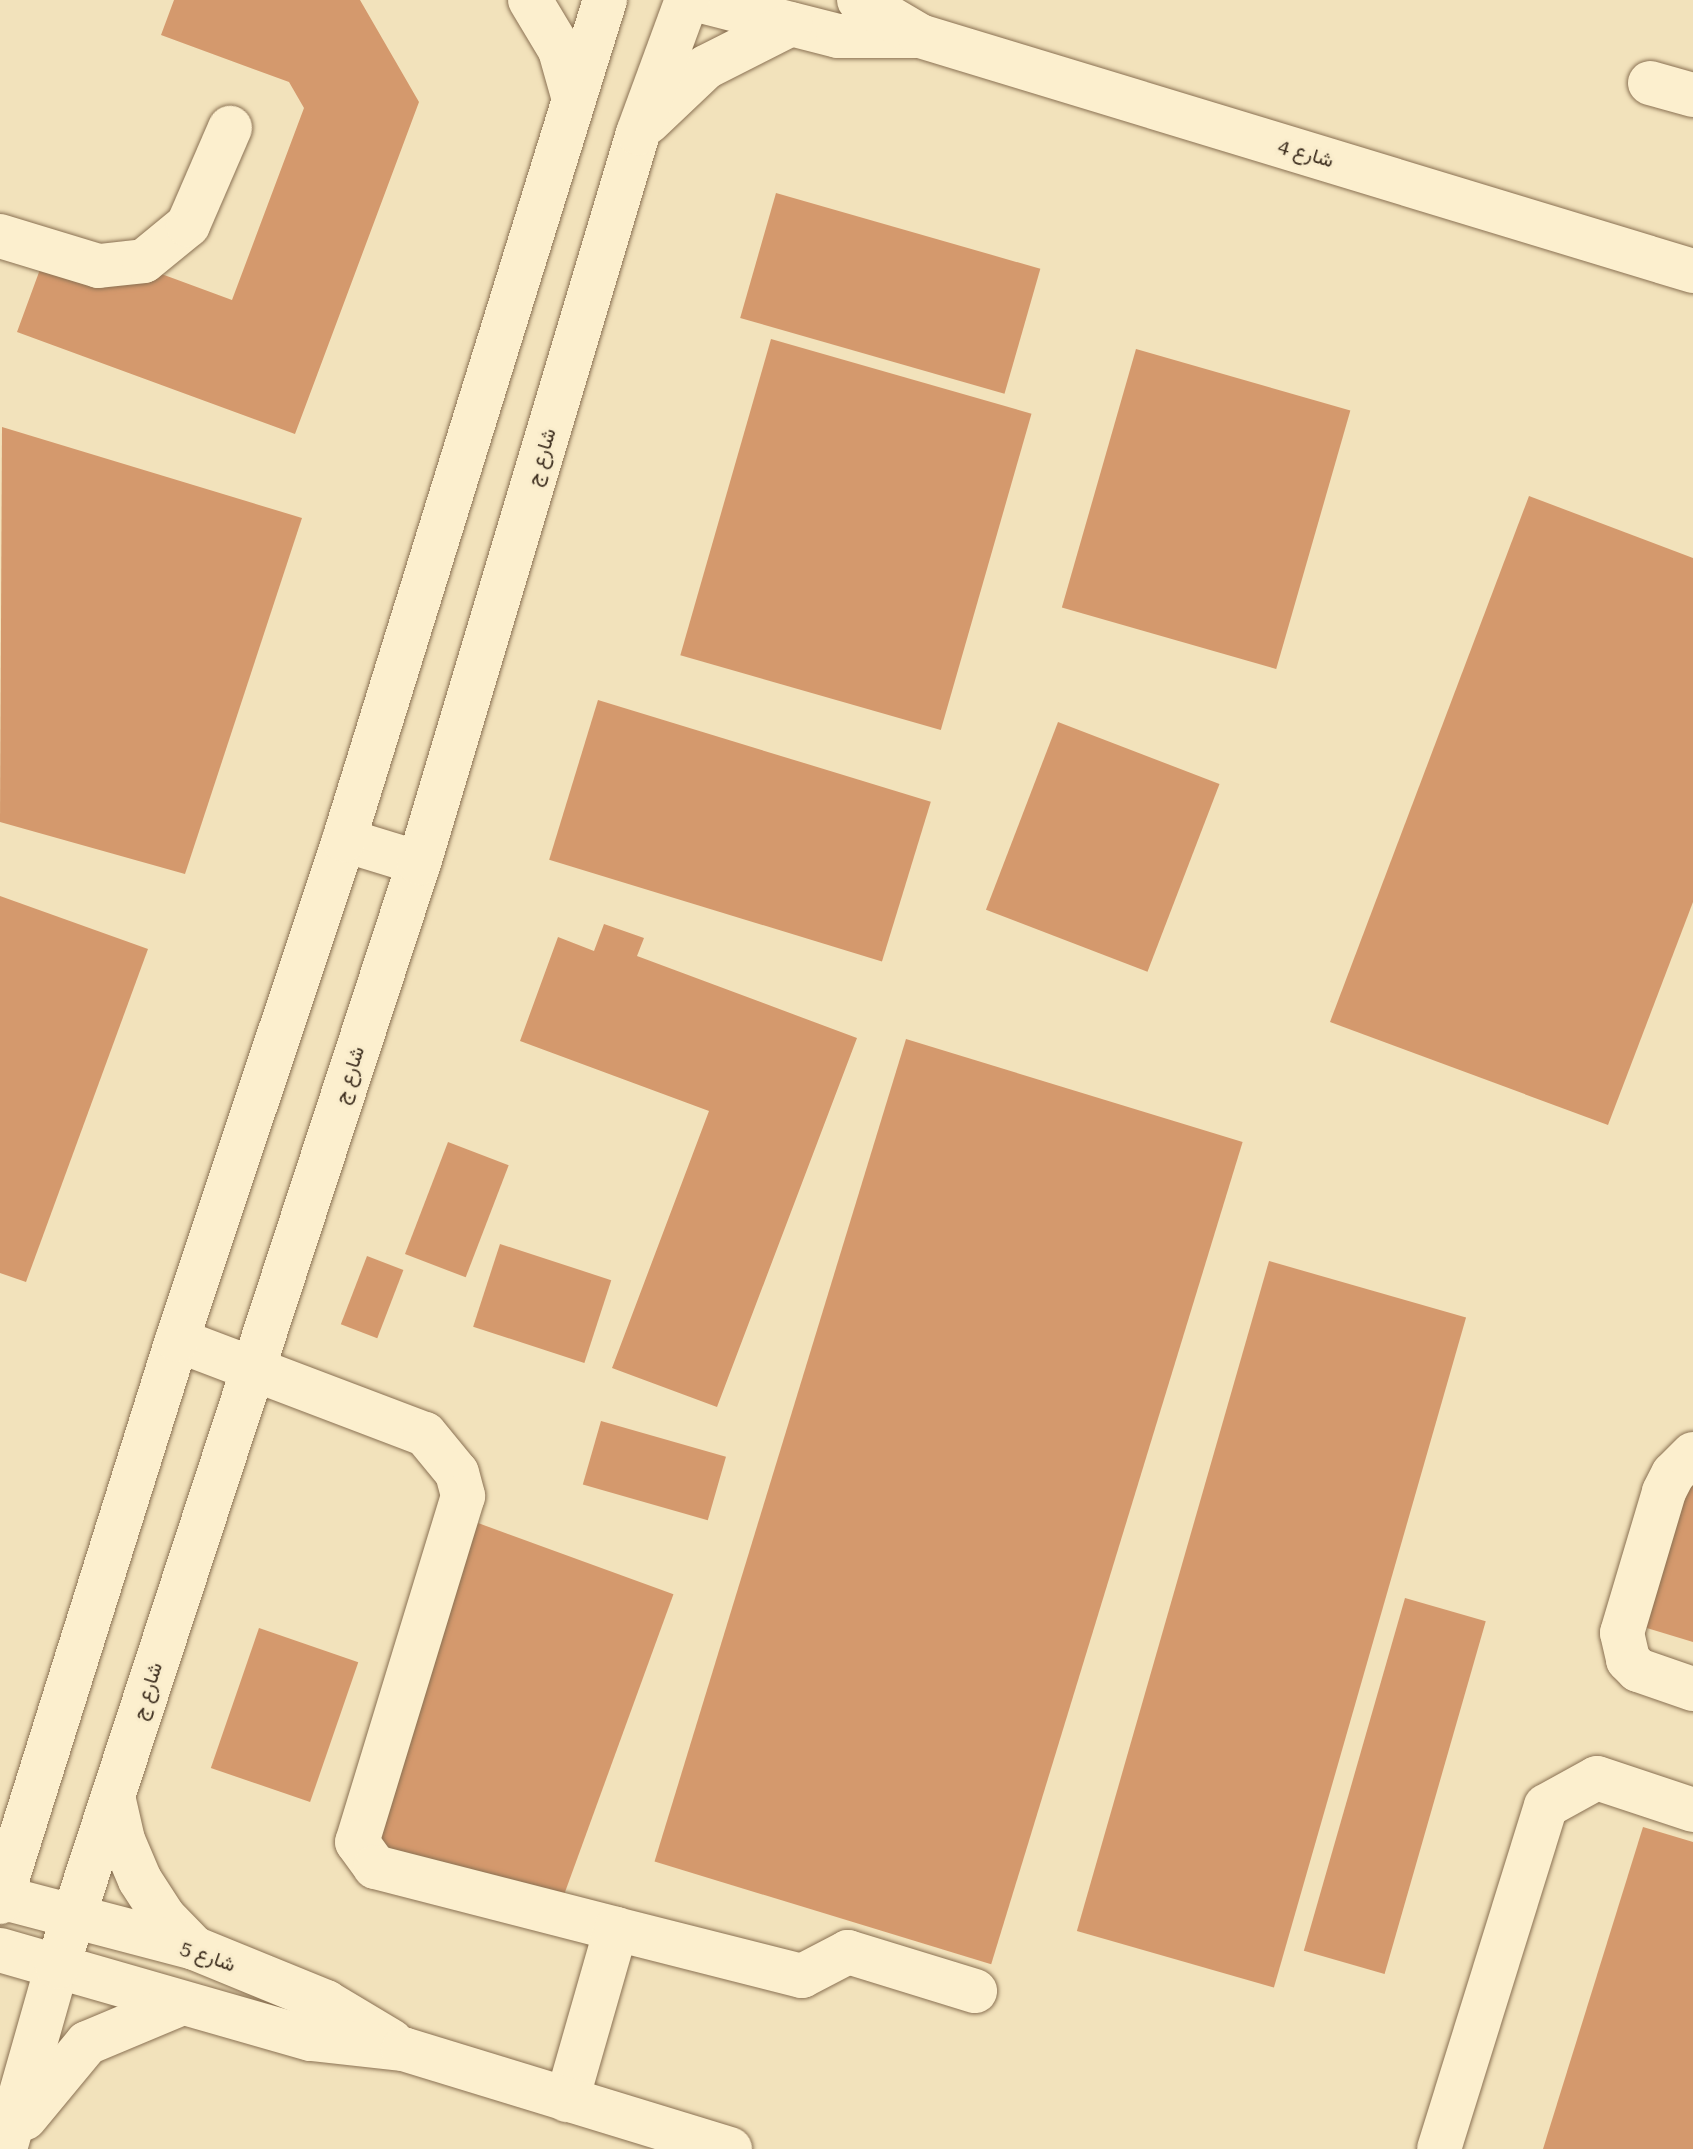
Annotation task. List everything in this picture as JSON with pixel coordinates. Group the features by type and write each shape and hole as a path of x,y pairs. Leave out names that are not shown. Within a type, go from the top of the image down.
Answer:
{"street":[{"path":"530,0 560,50 573,96"},
{"path":"0,1899 177,1340 344,840 605,0"},
{"name":"شارع ج","path":"6,2146 57,1967 419,863 638,133 687,0"},
{"name":"شارع 4","path":"697,0 838,36 920,36"},
{"name":"شارع 4","path":"859,0 920,36 1693,271"},
{"path":"638,133 706,67 791,24"},
{"path":"1650,83 1693,95"},
{"path":"0,236 99,266 144,261 188,225 230,128"},
{"path":"344,840 419,863"},
{"path":"177,1340 425,1434 443,1449 463,1496 357,1842 362,1854 375,1867 802,1976 848,1952 975,1991"},
{"path":"1693,1454 1673,1474 1664,1492 1622,1633 1628,1660 1638,1670 1693,1689"},
{"path":"0,1794 46,1749"},
{"path":"1439,2149 1546,1806 1597,1778 1693,1810"},
{"path":"113,1796 123,1840 140,1880 164,1917 194,1948"},
{"name":"شارع 5","path":"0,1899 194,1948 326,2002 403,2049"},
{"path":"567,2100 616,1929"},
{"name":"شارع 5","path":"0,1950 178,2005 311,2039 403,2049 730,2149"},
{"path":"6,2146 87,2043 178,2005"}],"building":[{"path":"174,0 360,0 419,102 295,434 17,332 53,234 232,300 304,108 289,82 161,35"},
{"path":"776,193 1040,269 1005,394 740,318"},
{"path":"771,339 1032,414 941,730 680,655"},
{"path":"1136,349 1350,410 1276,669 1062,608"},
{"path":"2,427 302,518 185,874 0,822"},
{"path":"1529,496 1693,558 1693,902 1608,1125 1330,1022"},
{"path":"598,700 931,802 882,961 549,860"},
{"path":"1058,722 1220,784 1147,972 986,910"},
{"path":"0,896 148,949 26,1282 0,1273"},
{"path":"604,924 644,938 637,956 857,1038 717,1407 612,1368 709,1111 520,1041 558,937 594,951"},
{"path":"906,1039 1243,1142 991,1964 655,1861"},
{"path":"448,1142 509,1165 466,1277 405,1254"},
{"path":"500,1244 611,1280 584,1363 473,1327"},
{"path":"367,1256 403,1270 377,1338 341,1324"},
{"path":"1269,1261 1466,1318 1274,1988 1077,1931"},
{"path":"601,1421 726,1457 708,1520 583,1484"},
{"path":"1693,1468 1693,1642 1627,1622"},
{"path":"478,1523 673,1594 558,1912 362,1841"},
{"path":"1405,1598 1486,1621 1385,1974 1304,1951"},
{"path":"259,1628 358,1662 310,1802 211,1768"},
{"path":"1643,1827 1693,1842 1693,2149 1543,2149"}]}
